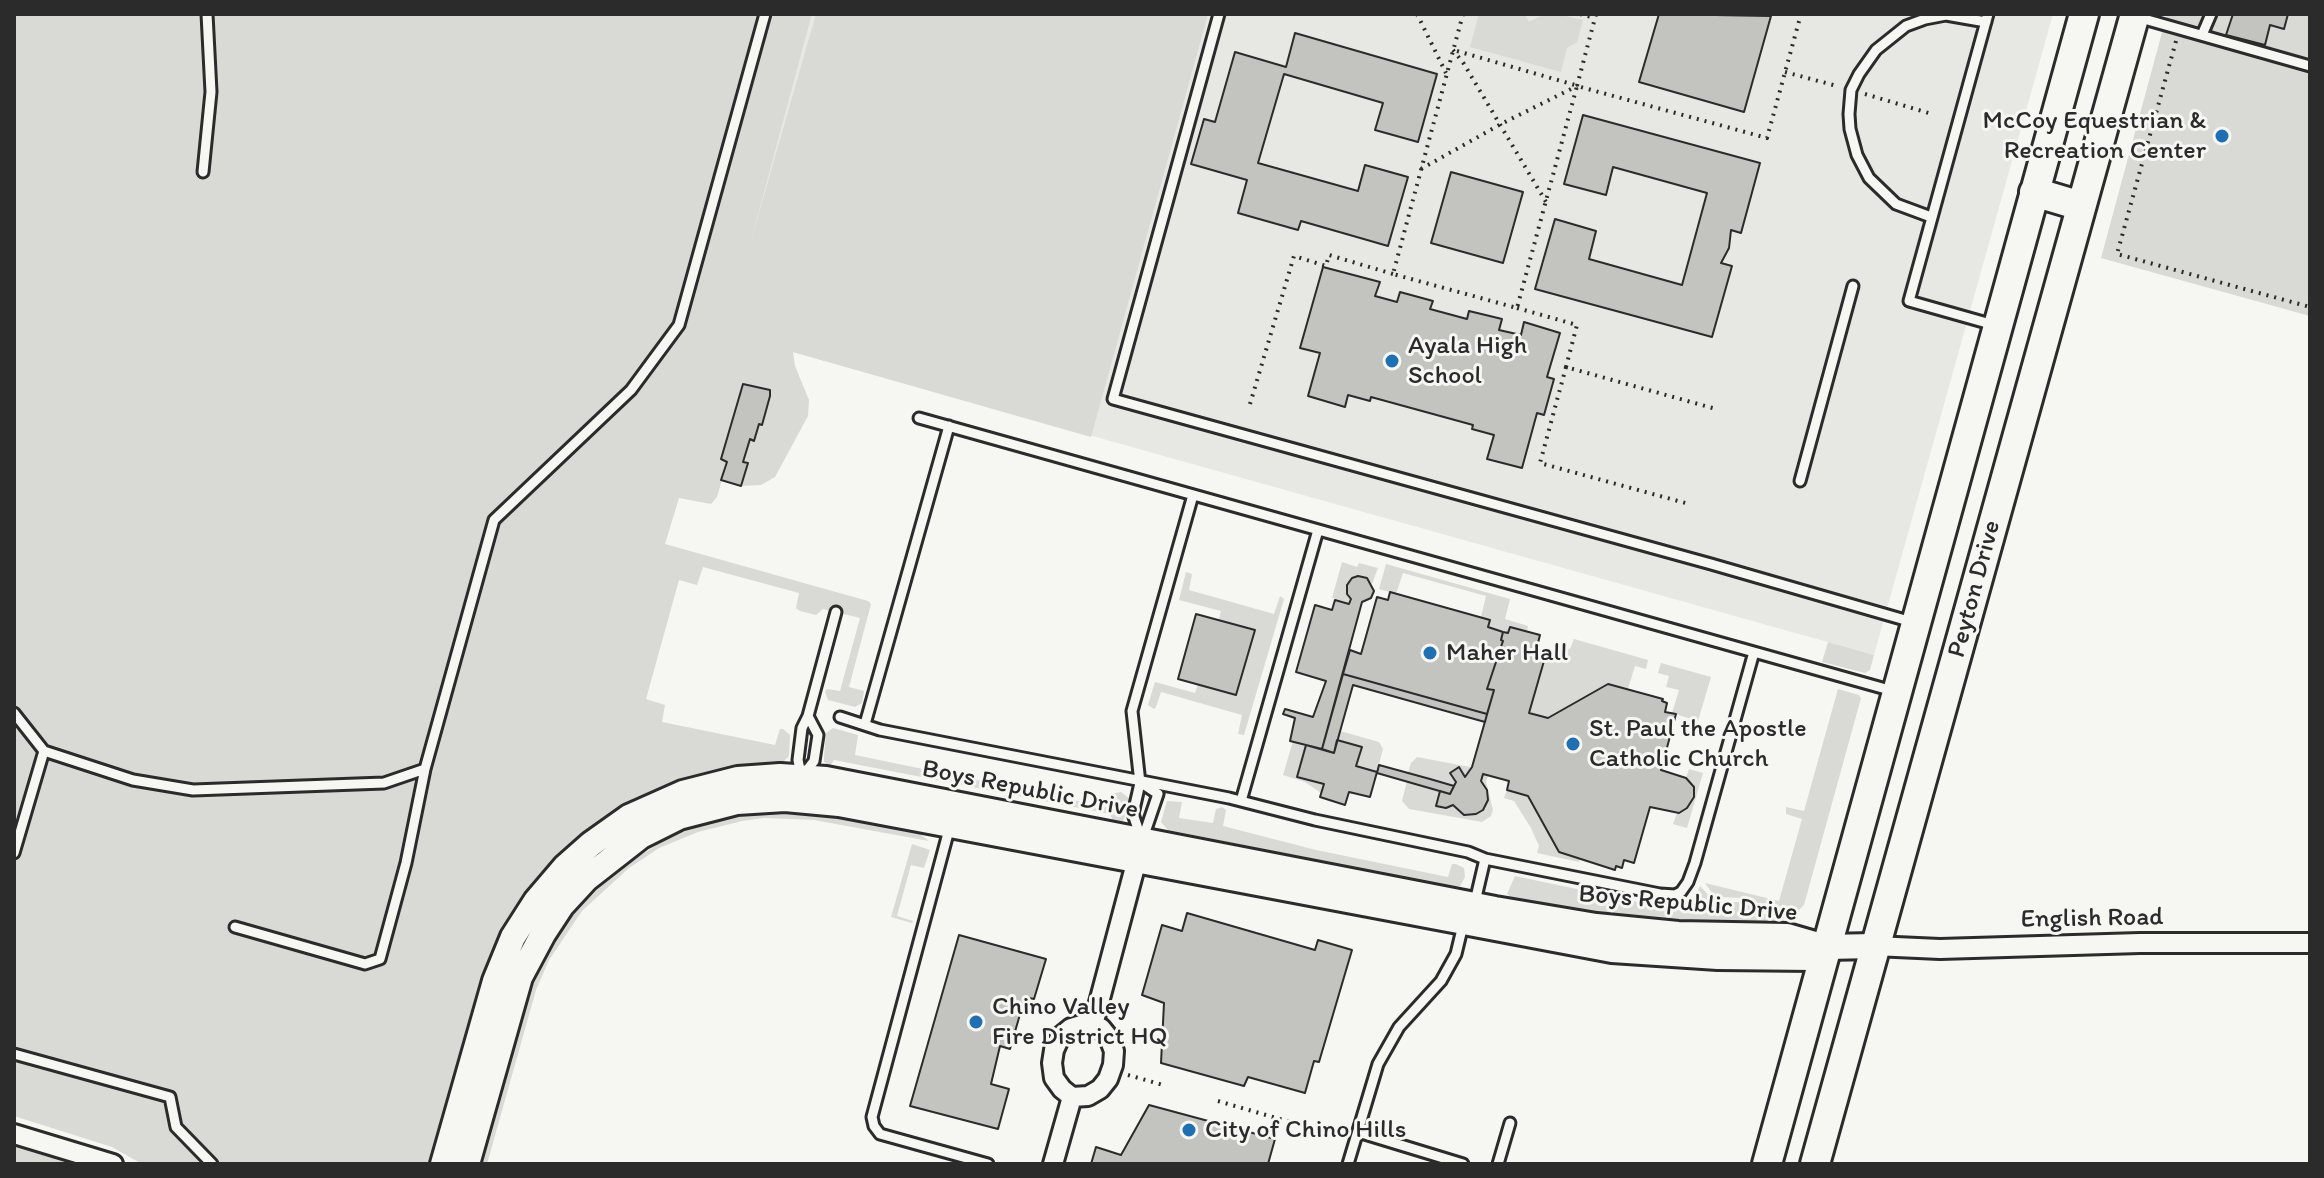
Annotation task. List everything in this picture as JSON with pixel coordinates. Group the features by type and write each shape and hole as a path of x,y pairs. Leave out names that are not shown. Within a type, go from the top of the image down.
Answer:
{"main road":[{"name":"Peyton Drive","path":"1767,1164 2084,14"},
{"name":"Peyton Drive","path":"1815,1164 2134,15"},
{"path":"2034,192 2081,206"},
{"name":"Boys Republic Drive","path":"443,1164 486,1009 503,958 524,919 565,867 629,817 683,793 738,779 802,776 952,814 1469,914 1678,934 1787,936 1825,947 1874,946"},
{"name":"Boys Republic Drive","path":"467,1164 516,989 527,962 575,890 641,836 679,817 717,806 755,800 816,801 952,814"}],"street":[{"path":"1093,1025 1139,851"},
{"name":"English Road","path":"1874,946 1940,949 2126,943 2310,943"},
{"path":"1093,1025 1101,1028 1109,1038 1114,1051 1113,1065 1100,1089 1088,1096 1072,1097 1054,1078 1054,1050 1060,1037 1071,1028 1093,1025"},
{"path":"1053,1164 1072,1097"},
{"path":"14,1134 113,1164"}],"lane":[{"path":"203,172 211,92 207,14"},
{"path":"235,927 365,964 380,959 406,863 425,769 494,520 631,390 679,325 765,14"},
{"path":"1219,14 1113,399 1915,623"},
{"path":"2202,35 2211,14"},
{"path":"1931,217 1896,204 1869,178 1857,155 1850,129 1851,90 1876,50 1906,26 1946,15 1987,18 1909,301 1997,326"},
{"path":"2134,15 2310,66"},
{"path":"1800,481 1853,286"},
{"path":"919,418 1897,692"},
{"path":"865,724 949,426"},
{"path":"1139,851 1133,814 1140,783 1132,711 1193,495"},
{"path":"1241,801 1318,530"},
{"path":"802,776 798,760 802,728 836,612"},
{"path":"840,717 1140,783 1241,801 1468,852 1485,859 1675,895 1685,886 1695,863 1754,652"},
{"path":"14,713 44,751 133,780 193,790 384,783 425,769"},
{"path":"802,776 814,761 818,735 808,716"},
{"path":"14,853 44,751"},
{"path":"1139,851 1158,794 1140,783"},
{"path":"952,814 872,1117 880,1134 988,1164"},
{"path":"1348,1164 1378,1064 1399,1027 1441,981 1456,954 1485,859"},
{"path":"14,1054 170,1097 176,1127 212,1164"},
{"path":"1498,1164 1510,1123"},
{"path":"1358,1132 1463,1164"}],"path":[{"path":"1417,14 1447,75"},
{"path":"1393,274 1463,14"},
{"path":"1517,308 1595,16 1580,14"},
{"path":"1453,50 1767,138 1801,14"},
{"path":"2180,29 2117,254 2310,307"},
{"path":"1453,50 1546,202"},
{"path":"1785,72 1932,114"},
{"path":"1421,169 1577,86"},
{"path":"1250,404 1294,256 1326,266 1329,255 1577,325 1540,463 1689,504"},
{"path":"1566,367 1716,409"},
{"path":"1128,1075 1163,1085"},
{"path":"1218,1101 1324,1132"}],"shaded area":[{"path":"14,14 812,14 749,248 816,14 1208,14 1091,437 793,352 795,366 809,400 808,416 775,477 761,485 741,486 748,464 743,462 750,439 754,440 759,424 763,424 770,396 769,390 743,384 721,458 727,462 717,497 711,504 679,498 665,544 868,601 871,604 849,687 864,691 862,703 855,707 828,700 825,692 827,689 840,691 860,618 823,609 816,615 800,611 796,608 799,593 703,567 697,585 679,580 646,699 665,705 662,722 775,745 780,729 783,729 790,735 789,756 783,762 699,774 634,798 585,832 544,870 509,918 484,972 428,1164 142,1164 112,1147 14,1116"},
{"name":"Ayala High School","path":"812,14 2053,14 1874,655 725,333"},
{"path":"1479,14 1525,14 1529,22 1545,14 1583,20 1577,42 1567,48 1561,72 1470,47"},
{"name":"McCoy Equestrian & Recreation Center","path":"2167,14 2310,14 2310,316 2101,258"},
{"path":"1342,562 1357,567 1359,563 1378,568 1372,584 1362,576 1350,581 1347,590 1350,603 1332,598"},
{"path":"1386,564 1510,599 1505,619 1528,626 1527,631 1510,627 1508,633 1488,627 1490,620 1481,617 1486,596 1403,573 1396,594 1379,589"},
{"path":"1186,572 1192,574 1189,590 1274,614 1280,596 1284,599 1244,735 1238,734 1242,715 1161,692 1154,709 1148,705 1155,682 1195,693 1198,684 1236,694 1254,630 1219,620 1221,611 1179,600"},
{"path":"1574,639 1648,660 1646,669 1635,666 1628,689 1608,684 1548,718 1529,713 1546,654 1557,657 1560,646 1570,649"},
{"path":"1828,642 1874,655 1870,670 1865,673 1822,662"},
{"path":"1661,663 1711,677 1698,721 1672,713 1679,690 1666,687 1669,676 1658,673"},
{"path":"1838,689 1861,698 1804,905 1787,917 1744,898 1715,897 1705,883 1779,901 1802,819 1786,814 1786,807 1804,811"},
{"path":"833,728 858,735 855,755 1112,808 1115,793 1121,792 1130,799 1128,809 1123,821 1113,821 1110,814 896,772 834,760 830,766 824,762 824,756 826,733"},
{"path":"1340,731 1379,742 1383,749 1377,772 1356,766 1362,747 1338,740"},
{"path":"1293,741 1306,745 1297,777 1324,784 1321,793 1305,782 1283,775"},
{"path":"1417,757 1470,767 1468,775 1465,777 1459,768 1454,786 1408,773"},
{"path":"1689,769 1703,773 1687,828 1673,824 1677,813 1687,808 1694,797 1694,787 1686,778"},
{"path":"1483,774 1488,775 1486,782 1493,810 1491,816 1482,822 1409,809 1402,801 1407,781 1440,791 1436,806 1446,808 1453,805 1464,815 1476,814 1483,810 1488,800 1487,790 1481,781"},
{"path":"1507,790 1528,796 1559,852 1580,858 1579,862 1537,853 1539,846 1531,828 1514,801 1504,798"},
{"path":"1167,801 1182,802 1179,818 1213,823 1216,809 1222,807 1226,810 1223,826 1316,850 1448,877 1452,864 1456,864 1464,868 1465,877 1460,886 1455,887 1168,830 1161,822"},
{"path":"778,813 846,820 920,834 929,841 814,820 764,818 698,832 659,848 629,868 582,911 549,960 536,990 487,1164 481,1164 532,985 553,943 574,912 621,867 667,839 694,827 728,818"},
{"path":"912,844 930,850 924,868 911,865 897,916 912,923 891,917"},
{"path":"1515,876 1677,910 1693,901 1700,886 1715,902 1743,902 1786,923 1681,922 1576,910 1512,898 1507,894"},
{"path":"14,1147 73,1163 75,1164 14,1164"}],"building":[{"path":"1659,14 1771,16 1744,112 1639,82"},
{"path":"2233,14 2288,14 2284,29 2270,25 2265,45 2226,35"},
{"path":"1295,33 1437,74 1418,142 1375,130 1383,103 1284,74 1258,163 1358,191 1365,165 1408,177 1388,246 1301,221 1298,230 1238,213 1247,180 1191,164 1204,119 1215,122 1235,52 1286,67"},
{"path":"1583,115 1760,163 1741,233 1731,230 1729,248 1721,263 1732,266 1712,337 1535,289 1555,219 1596,231 1589,259 1682,285 1707,193 1613,167 1606,195 1564,184"},
{"path":"1451,172 1523,192 1503,263 1431,243"},
{"path":"1323,267 1380,282 1375,296 1397,302 1400,292 1433,301 1430,309 1467,319 1469,311 1502,319 1499,330 1521,335 1524,322 1560,333 1547,377 1554,379 1544,415 1537,413 1522,468 1487,459 1494,435 1472,429 1473,425 1371,397 1370,401 1348,395 1345,407 1308,396 1320,353 1300,348"},
{"path":"743,384 770,390 770,396 762,425 759,424 754,441 750,439 743,462 748,463 741,486 721,480 727,462 721,459"},
{"path":"1358,576 1367,578 1374,591 1371,598 1362,602 1322,749 1290,741 1295,718 1283,714 1285,709 1313,717 1326,681 1296,672 1315,605 1332,610 1335,600 1349,604 1351,599 1347,594 1347,585"},
{"name":"Maher Hall","path":"1390,592 1490,620 1488,627 1503,632 1503,641 1487,689 1494,690 1487,714 1343,674 1350,650 1361,654 1377,597 1388,600"},
{"path":"1196,614 1255,630 1236,695 1178,679"},
{"name":"St. Paul the Apostle Catholic Church","path":"1510,627 1540,635 1536,651 1546,654 1529,713 1548,718 1608,684 1663,699 1667,703 1665,712 1676,714 1661,770 1686,778 1694,787 1694,797 1687,808 1679,813 1650,807 1634,863 1624,860 1622,868 1616,866 1615,870 1559,852 1528,796 1507,790 1509,781 1483,774 1481,781 1487,790 1488,800 1483,810 1476,814 1464,815 1453,805 1446,808 1436,806 1440,791 1450,794 1456,782 1450,773 1459,767 1465,777 1472,767 1494,690 1487,689 1503,641 1503,632 1508,633"},
{"path":"1343,674 1487,714 1485,722 1353,685 1334,753 1322,749"},
{"path":"1337,740 1362,747 1356,766 1377,772 1370,797 1349,792 1345,805 1320,797 1324,784 1297,777 1306,745 1334,753"},
{"path":"1379,765 1454,786 1450,794 1377,773"},
{"path":"1187,913 1315,950 1318,940 1352,950 1319,1062 1314,1061 1305,1093 1248,1077 1244,1086 1161,1063 1164,1003 1142,995 1162,925 1182,931"},
{"name":"Chino Valley Fire District HQ","path":"959,935 1046,959 1034,999 1025,997 1010,1049 1000,1046 991,1084 1009,1089 998,1129 910,1106"},
{"name":"City of Chino Hills","path":"1149,1105 1275,1139 1268,1164 1091,1164 1096,1147 1121,1155"}],"place":[{"name":"McCoy Equestrian & Recreation Center","path":"2222,136"},
{"name":"Ayala High School","path":"1392,361"},
{"name":"Maher Hall","path":"1430,653"},
{"name":"St. Paul the Apostle Catholic Church","path":"1573,744"},
{"name":"Chino Valley Fire District HQ","path":"976,1022"},
{"name":"City of Chino Hills","path":"1189,1130"}]}
